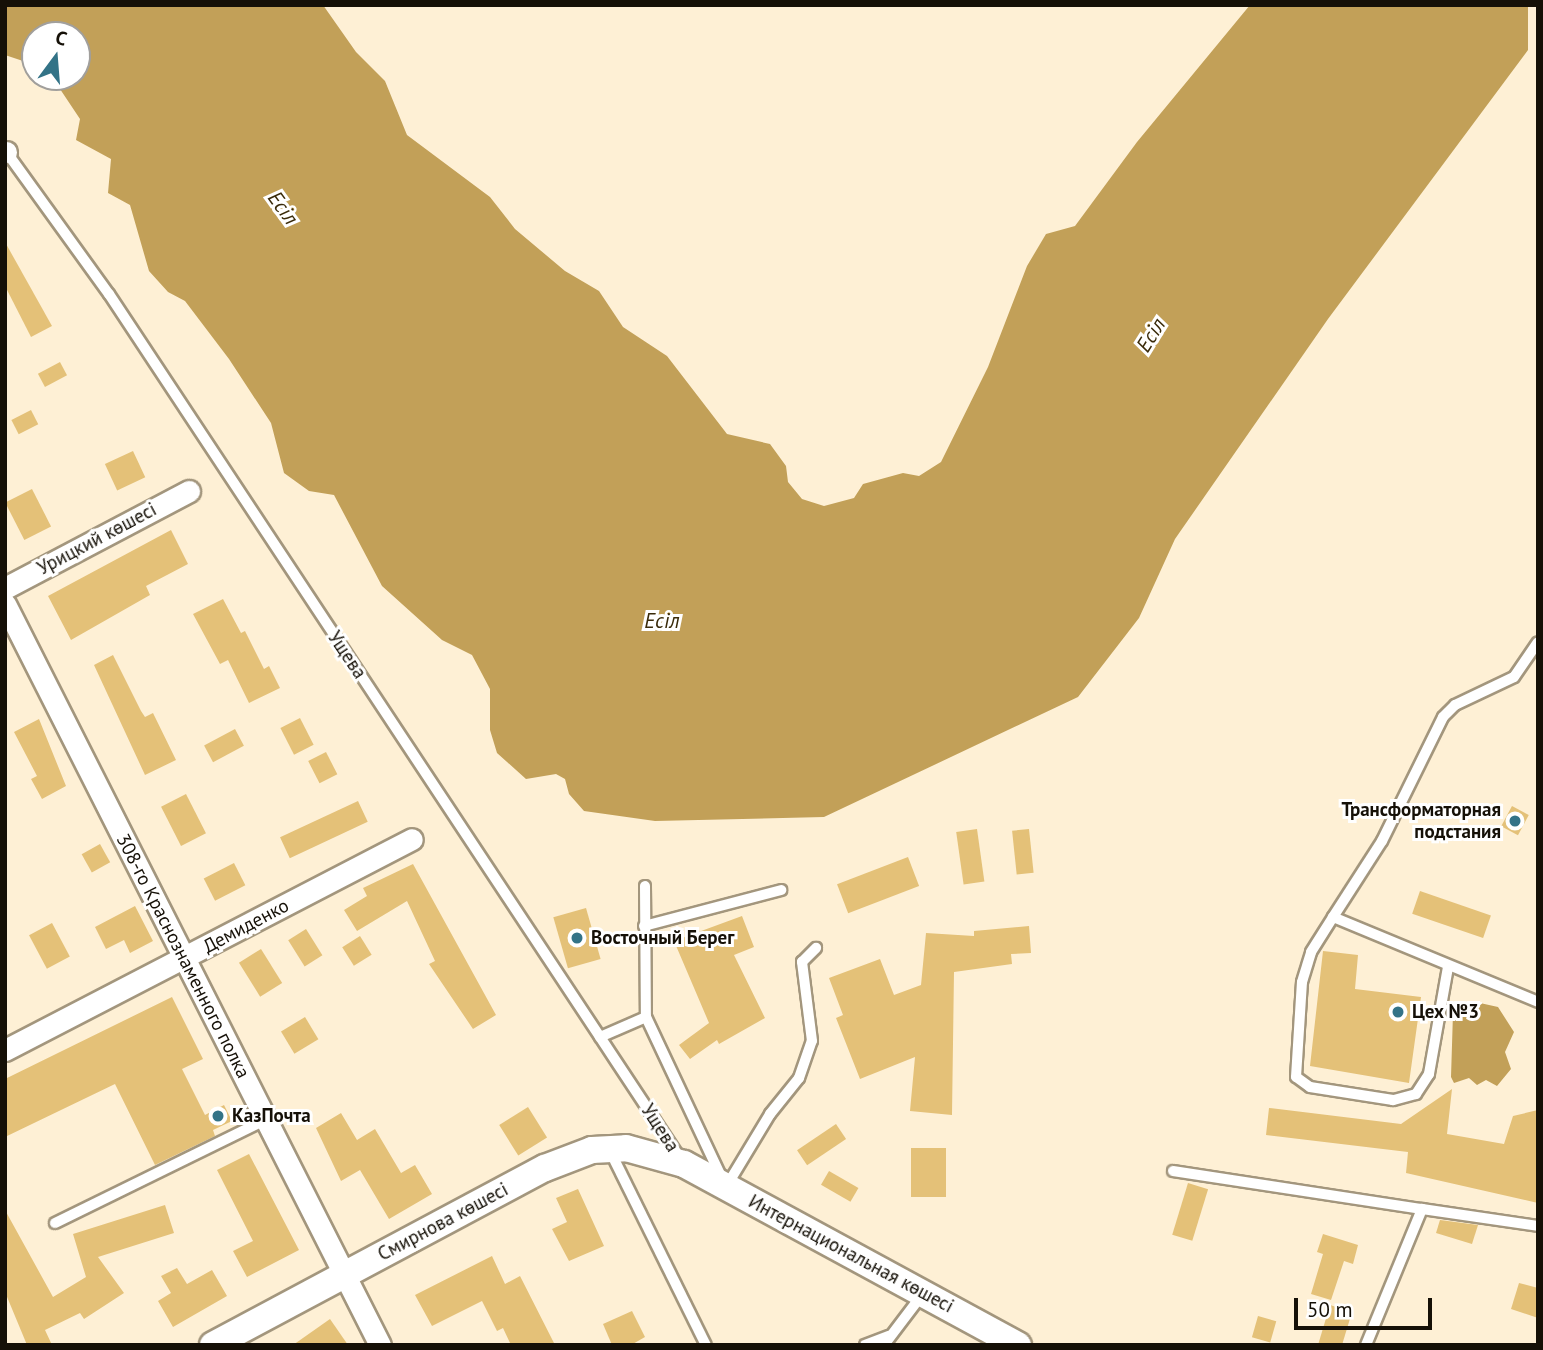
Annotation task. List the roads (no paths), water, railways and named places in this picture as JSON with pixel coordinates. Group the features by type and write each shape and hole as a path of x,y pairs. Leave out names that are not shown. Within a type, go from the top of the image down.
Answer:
{"street":[{"name":"Урицкий көшесі","path":"5,588 189,491"},
{"name":"308-го Краснознаменного полка","path":"5,604 380,1345"},
{"name":"Демиденко","path":"5,1050 412,839"},
{"name":"Смирнова көшесі","path":"213,1345 545,1168 608,1149 644,1150 684,1164"},
{"name":"Интернациональная көшесі","path":"684,1164 1018,1345"},
{"path":"964,1315 980,1345"}],"lane":[{"name":"Ущева","path":"6,151 116,306 684,1164"},
{"path":"1448,967 1429,1074 1416,1094 1393,1100 1304,1085 1294,1072 1302,982 1311,951 1382,841 1443,717 1455,705 1514,677 1538,642"},
{"path":"645,886 646,1017 726,1187"},
{"path":"644,926 781,890"},
{"path":"1333,917 1448,967 1538,1002"},
{"path":"726,1187 770,1114 799,1078 812,1041 802,962 816,948"},
{"path":"600,1037 646,1017"},
{"path":"55,1223 265,1120"},
{"path":"608,1149 706,1345"},
{"path":"1173,1171 1538,1226"},
{"path":"1366,1345 1422,1209"},
{"path":"865,1345 887,1340 924,1293"}],"water":[{"name":"Есіл","path":"5,5 323,5 356,52 385,81 407,135 490,197 515,229 565,271 599,291 623,327 667,356 727,434 770,444 786,466 788,482 802,499 824,506 854,498 863,484 903,473 919,476 941,462 988,367 1027,266 1046,234 1075,226 1137,142 1250,5 1528,5 1528,50 1328,319 1175,539 1139,618 1078,697 824,817 655,821 584,811 569,794 565,779 556,774 526,779 497,753 490,730 490,689 472,655 442,640 382,586 334,495 309,491 284,473 271,423 229,359 185,301 168,292 149,271 130,205 108,193 111,159 76,140 80,119 61,91 91,91 91,21 21,21 21,60 5,55"},
{"path":"1471,1001 1498,1007 1514,1032 1505,1052 1511,1069 1497,1086 1486,1080 1477,1085 1469,1078 1454,1083 1451,1077 1453,1013"}],"place":[{"name":"Трансформаторная подстания","path":"1515,821"},
{"name":"Восточный Берег","path":"577,938"},
{"name":"Цех №3","path":"1398,1012"},
{"name":"КазПочта","path":"218,1116"}]}
